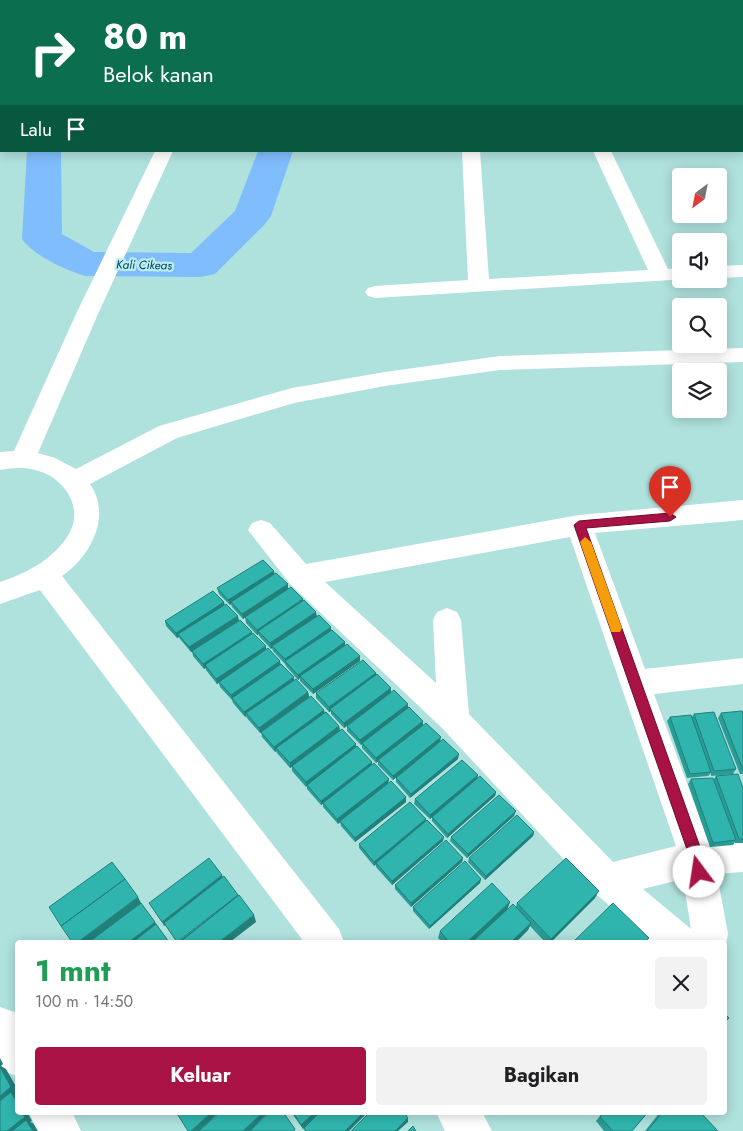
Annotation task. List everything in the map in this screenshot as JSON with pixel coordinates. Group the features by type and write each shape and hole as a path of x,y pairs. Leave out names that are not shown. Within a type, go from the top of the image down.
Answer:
{"street":[{"path":"0,593 16,589 45,575 66,557 81,537 87,516 85,497 75,481 53,466 12,460 87,314 164,152"},
{"path":"471,152 479,285"},
{"path":"375,292 671,275 603,152"},
{"path":"727,272 743,271"},
{"path":"75,481 168,432 292,396 385,379 500,364 743,355"},
{"path":"300,576 579,525 743,510"},
{"path":"579,525 697,858 710,934 708,940"},
{"path":"261,530 300,576 454,719 606,881 676,940"},
{"path":"45,575 324,940"},
{"path":"447,620 454,719"},
{"path":"634,682 743,671"},
{"path":"606,881 697,858 743,855"},
{"path":"0,1026 15,1052"},
{"path":"51,1115 60,1131"},
{"path":"458,1115 471,1131"}],"building":[{"path":"263,560 274,571 228,600 217,588"},
{"path":"276,573 288,584 242,614 231,602"},
{"path":"291,587 303,599 257,630 245,617"},
{"path":"213,591 224,602 176,633 165,621"},
{"path":"304,600 316,612 270,643 258,631"},
{"path":"226,604 238,616 189,647 178,634"},
{"path":"319,615 331,627 285,659 272,646"},
{"path":"240,620 252,632 203,664 192,651"},
{"path":"332,630 345,642 298,675 285,661"},
{"path":"253,633 266,646 216,679 205,665"},
{"path":"347,644 360,656 313,689 300,676"},
{"path":"268,648 280,661 231,695 219,682"},
{"path":"363,660 376,673 329,707 316,693"},
{"path":"281,664 294,677 244,712 232,698"},
{"path":"377,674 391,688 344,723 330,709"},
{"path":"296,679 308,692 259,728 246,713"},
{"path":"394,690 408,704 360,740 347,726"},
{"path":"311,696 324,710 274,747 261,732"},
{"path":"409,707 423,721 376,758 362,743"},
{"path":"742,711 743,714 743,770 721,713"},
{"path":"326,712 339,726 290,763 276,748"},
{"path":"714,712 736,769 714,771 694,714"},
{"path":"691,715 711,772 690,774 670,717"},
{"path":"426,723 441,737 393,776 378,760"},
{"path":"342,729 356,744 306,782 292,766"},
{"path":"443,739 459,754 411,794 396,778"},
{"path":"357,746 372,762 321,801 307,785"},
{"path":"462,760 478,775 430,815 415,799"},
{"path":"374,763 389,779 337,819 323,803"},
{"path":"738,774 743,788 743,839 739,839 716,776"},
{"path":"480,776 496,792 448,834 432,817"},
{"path":"713,778 736,840 713,843 691,779"},
{"path":"391,781 406,797 355,838 340,821"},
{"path":"499,795 516,811 468,854 451,837"},
{"path":"410,802 426,819 374,862 359,844"},
{"path":"517,815 534,832 486,876 469,858"},
{"path":"427,820 444,837 392,881 376,863"},
{"path":"446,840 463,858 411,903 395,885"},
{"path":"209,858 222,875 162,922 149,903"},
{"path":"566,858 599,891 551,939 517,903"},
{"path":"465,861 481,879 430,926 413,907"},
{"path":"112,862 125,879 61,926 49,907"},
{"path":"224,876 238,895 180,940 176,940 164,923"},
{"path":"125,879 138,897 81,940 71,940 61,926"},
{"path":"492,883 510,902 469,940 447,940 440,931"},
{"path":"239,895 254,915 222,940 183,940"},
{"path":"141,903 155,922 132,940 92,940"},
{"path":"613,903 649,938 646,940 575,940"},
{"path":"513,904 531,923 513,940 474,940"},
{"path":"156,924 168,940 136,940"},
{"path":"0,1067 11,1087 0,1096"},
{"path":"11,1092 15,1099 15,1115 24,1115 25,1117 7,1131 0,1131 0,1101"},
{"path":"178,1115 209,1115 191,1131 188,1131"},
{"path":"217,1115 260,1115 243,1131 199,1131"},
{"path":"267,1115 285,1115 295,1129 294,1131 250,1131"},
{"path":"295,1115 312,1115 301,1125"},
{"path":"317,1115 361,1115 345,1131 306,1131 304,1128"},
{"path":"367,1115 406,1115 408,1118 395,1131 351,1131"},
{"path":"602,1115 645,1115 632,1131 613,1131 600,1117"},
{"path":"660,1115 703,1115 718,1131 647,1131"},
{"path":"26,1120 33,1131 12,1131"},
{"path":"413,1126 416,1131 408,1131"}],"waterway":[{"name":"Kali Cikeas","path":"44,152 42,239 86,264 201,265 252,216 276,152"}],"slow traffic":[{"path":"585,542 616,628"}],"route":[{"path":"670,517 579,525 697,858 699,872"}]}
